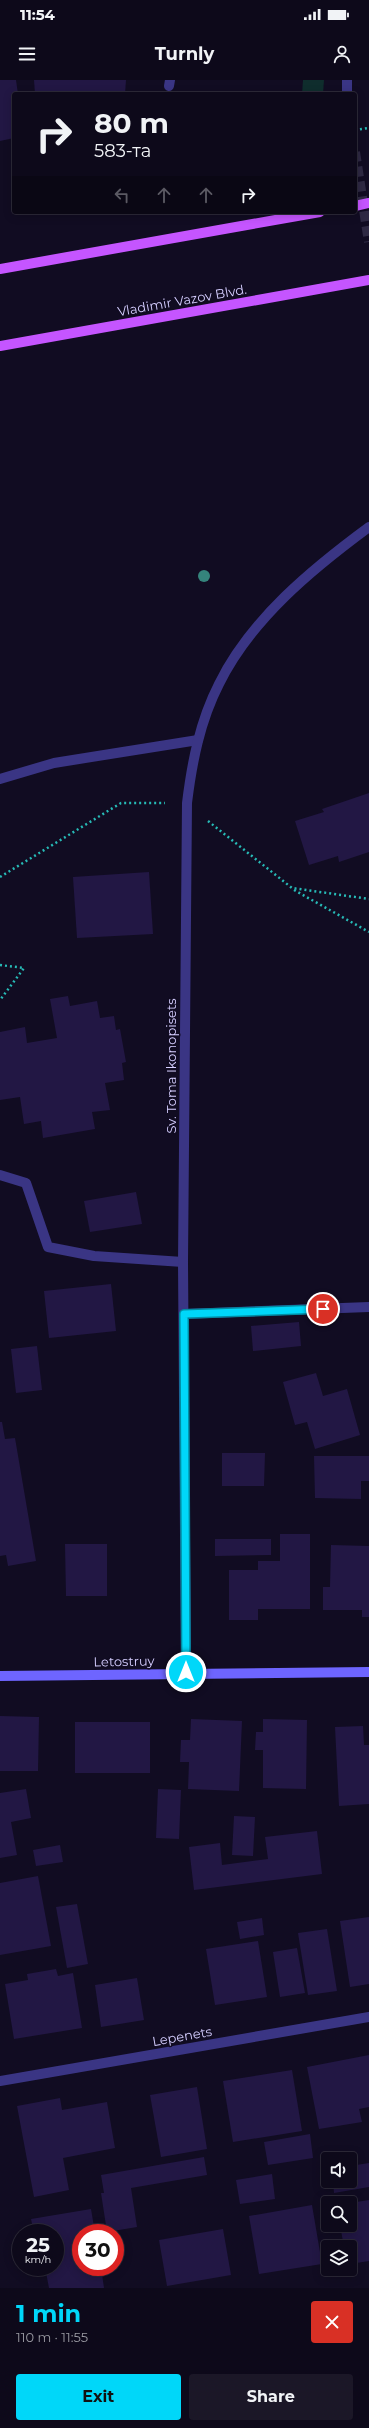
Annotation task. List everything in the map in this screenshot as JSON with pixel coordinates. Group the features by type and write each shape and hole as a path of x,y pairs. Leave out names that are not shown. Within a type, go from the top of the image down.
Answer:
{"main road":[{"path":"357,206 369,203"},
{"path":"0,269 309,214"},
{"name":"Vladimir Vazov Blvd.","path":"0,346 369,280"}],"street":[{"path":"347,92 348,80"},
{"name":"Sv. Toma Ikonopisets","path":"186,1672 183,1262 187,803 192,760 219,683 253,631 322,561 369,528"},
{"path":"0,779 54,763 198,740"},
{"path":"0,1175 26,1183 48,1247 94,1256 183,1262"},
{"path":"184,1314 369,1307"},
{"name":"Letostruy","path":"0,1676 186,1672 369,1672"},
{"name":"Lepenets","path":"0,2081 369,2017"}],"path":[{"path":"357,130 369,128"},
{"path":"0,877 121,803 187,803 292,888 369,932"},
{"path":"292,888 369,899"},
{"path":"0,965 24,968 0,1000"}],"green space":[{"path":"303,80 324,80 323,92 302,92"}],"building":[{"path":"0,80 16,80 18,92 12,92 12,138 0,141"},
{"path":"34,80 126,80 125,92 35,92"},
{"path":"369,793 369,852 339,862 338,856 309,865 295,821 324,812 322,809"},
{"path":"149,872 153,934 77,938 73,877"},
{"path":"68,996 70,1006 97,1001 100,1018 114,1016 116,1030 120,1029 126,1062 122,1063 124,1080 105,1083 110,1110 92,1112 95,1129 43,1138 41,1121 24,1124 20,1097 0,1100 0,1032 25,1027 27,1043 57,1038 50,999"},
{"path":"136,1192 142,1224 90,1232 84,1201"},
{"path":"111,1284 116,1331 49,1338 44,1291"},
{"path":"299,1322 301,1346 253,1351 251,1326"},
{"path":"37,1346 42,1390 16,1393 11,1349"},
{"path":"316,1373 323,1396 347,1389 360,1435 315,1449 307,1422 295,1425 283,1382"},
{"path":"0,1422 2,1422 5,1439 15,1438 36,1561 8,1566 6,1555 0,1556"},
{"path":"222,1453 265,1453 264,1486 222,1486"},
{"path":"314,1456 369,1456 369,1481 361,1481 361,1499 315,1498"},
{"path":"280,1534 310,1534 310,1609 258,1609 258,1620 229,1620 229,1570 258,1570 258,1561 280,1561"},
{"path":"215,1539 271,1539 271,1555 215,1556"},
{"path":"65,1544 107,1544 107,1596 66,1596"},
{"path":"331,1545 369,1546 369,1617 362,1617 362,1610 323,1610 323,1587 330,1587"},
{"path":"0,1716 39,1717 38,1771 0,1771"},
{"path":"191,1719 242,1721 239,1791 188,1789 189,1762 180,1762 181,1740 190,1740"},
{"path":"263,1719 307,1720 306,1789 263,1788 263,1750 255,1750 256,1732 263,1732"},
{"path":"75,1722 150,1722 150,1773 75,1773"},
{"path":"363,1726 364,1745 369,1745 369,1804 339,1806 335,1727"},
{"path":"26,1789 31,1818 11,1822 17,1855 0,1858 0,1793"},
{"path":"158,1789 181,1790 179,1839 156,1838"},
{"path":"234,1816 255,1817 253,1856 232,1855"},
{"path":"317,1831 322,1874 194,1890 189,1847 220,1843 222,1865 268,1859 265,1837"},
{"path":"60,1845 63,1862 36,1866 33,1850"},
{"path":"38,1876 51,1946 0,1955 0,1883"},
{"path":"77,1904 88,1964 67,1968 56,1907"},
{"path":"369,1917 369,1984 350,1987 340,1921"},
{"path":"262,1918 264,1935 240,1939 237,1922"},
{"path":"327,1929 337,1991 308,1995 298,1933"},
{"path":"258,1941 267,1997 215,2005 206,1949"},
{"path":"297,1948 305,1993 280,1997 273,1952"},
{"path":"56,1969 58,1976 73,1973 82,2028 14,2039 5,1984 28,1980 27,1974"},
{"path":"137,1978 144,2020 101,2027 95,1985"},
{"path":"369,2055 369,2107 359,2109 362,2122 319,2129 307,2067"},
{"path":"292,2070 302,2131 233,2142 223,2081"},
{"path":"197,2087 207,2149 161,2157 150,2095"},
{"path":"60,2098 62,2110 107,2102 115,2148 63,2158 69,2190 34,2197 17,2106"},
{"path":"310,2134 313,2158 268,2165 264,2142"},
{"path":"204,2157 207,2175 131,2188 137,2227 124,2229 124,2224 106,2224 101,2193 104,2193 101,2175"},
{"path":"369,2163 369,2187 334,2193 334,2188 357,2188 357,2165"},
{"path":"272,2174 275,2199 240,2204 236,2180"},
{"path":"369,2200 369,2261 357,2263 357,2240 343,2240 341,2232 357,2232 357,2202"},
{"path":"312,2205 321,2264 259,2274 249,2216"},
{"path":"91,2209 94,2224 72,2224 72,2276 102,2276 104,2288 49,2288 47,2276 64,2276 64,2224 32,2224 31,2219"},
{"path":"223,2229 231,2275 167,2286 159,2240"}],"tunnel":[{"path":"357,165 369,242"}],"route":[{"path":"186,1672 184,1314 323,1309"}]}
